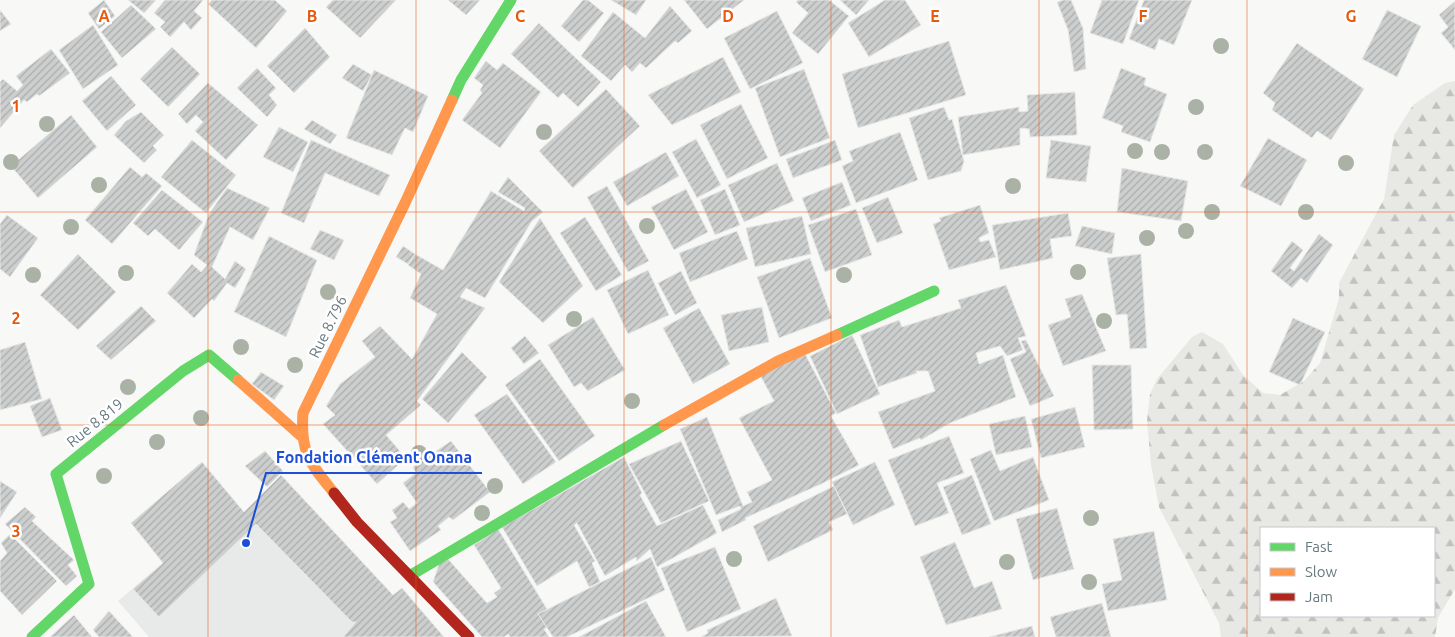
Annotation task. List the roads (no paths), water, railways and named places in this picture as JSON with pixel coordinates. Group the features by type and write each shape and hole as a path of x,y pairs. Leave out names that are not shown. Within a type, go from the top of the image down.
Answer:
{"street":[{"name":"Rue 8.796","path":"469,637 412,575 357,522 309,460 301,436 303,413 405,203 461,80 511,0"},
{"path":"412,575 676,418 778,361 934,291"},
{"name":"Rue 8.819","path":"32,637 89,584 56,474 183,371 209,355 301,436"}],"place":[{"name":"Fondation Clément Onana","path":"246,543"}]}
